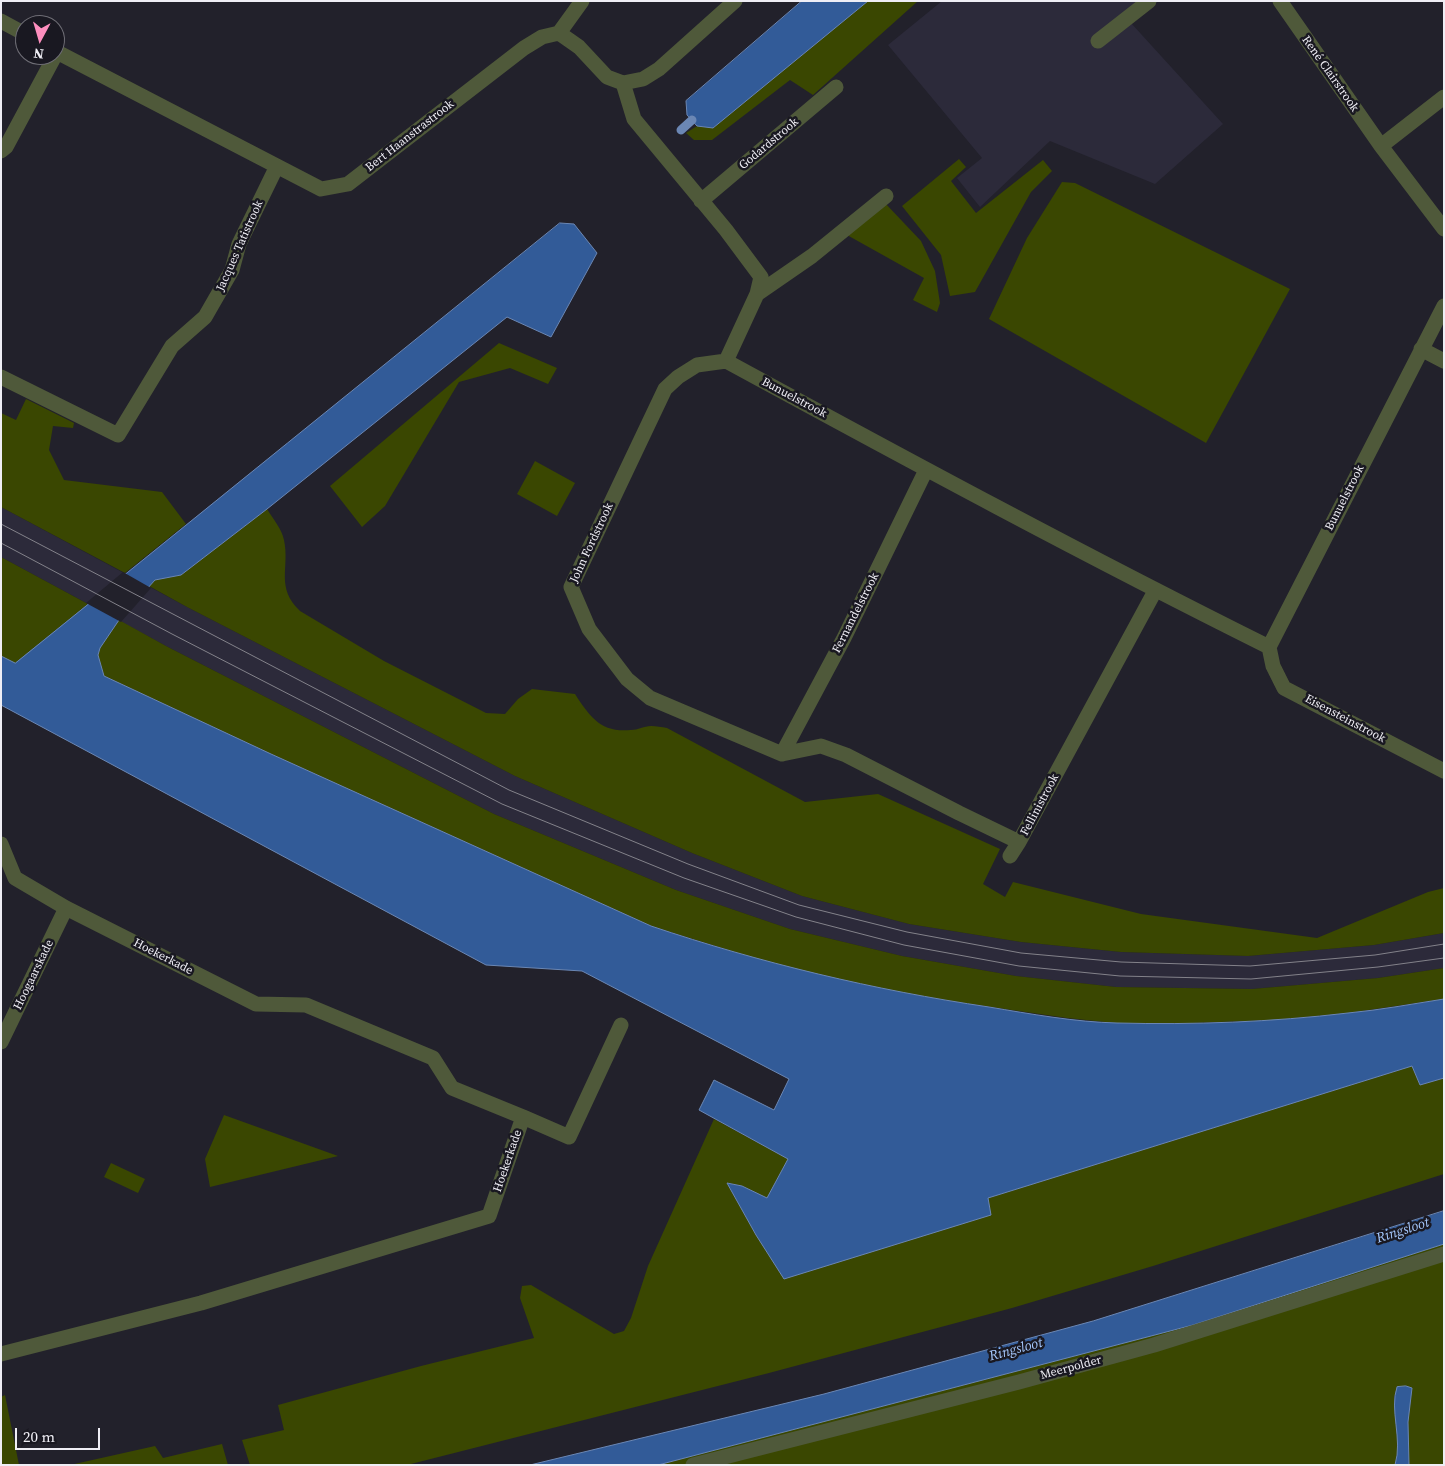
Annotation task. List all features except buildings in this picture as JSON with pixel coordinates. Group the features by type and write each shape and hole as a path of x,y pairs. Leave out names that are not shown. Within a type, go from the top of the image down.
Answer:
{"street":[{"path":"582,1 559,33 579,47 607,77 623,83 643,79 659,69 735,1"},
{"path":"1098,41 1149,1"},
{"name":"René Clairstrook","path":"1280,1 1381,146 1444,229"},
{"path":"1,21 15,29"},
{"name":"Bert Haanstrastrook","path":"65,57 321,189 348,184 524,48 542,37 559,33"},
{"path":"1,151 6,147 49,65"},
{"path":"623,83 634,119 726,230 761,277 757,294 726,362"},
{"name":"Godardstrook","path":"701,201 836,87"},
{"path":"1381,146 1444,97"},
{"name":"Jacques Tatistrook","path":"1,377 118,435 172,346 205,317 232,270 238,244 277,166"},
{"path":"757,294 812,256 886,196"},
{"name":"Bunuelstrook","path":"726,362 1155,591 1269,647 1444,306"},
{"path":"1421,349 1444,360"},
{"name":"John Fordstrook","path":"726,362 698,365 678,377 665,389 571,587 589,629 627,679 650,698 782,754"},
{"name":"Fernandelstrook","path":"782,754 844,638 926,470"},
{"name":"Fellinistrook","path":"782,754 821,746 846,755 1019,842 1155,591"},
{"name":"Eisensteinstrook","path":"1269,647 1272,666 1284,688 1444,771"},
{"path":"1010,856 1019,842"},
{"name":"Hoekerkade","path":"1,844 15,878 66,908 256,1004 306,1005 433,1058 452,1088 523,1117 489,1216 201,1303 1,1354"},
{"name":"Hoogaarskade","path":"1,1042 66,908"},
{"path":"523,1117 568,1137 620,1025"},
{"name":"Meerpolder","path":"693,1465 1154,1345 1444,1254"}],"shaded area":[{"path":"942,1 1158,1 1131,23 1223,124 1155,184 1050,141 980,207 957,178 982,158 888,45"},
{"path":"1,507 187,607 515,776 692,853 802,896 909,924 1021,942 1121,952 1248,956 1374,945 1444,933 1444,968 1378,978 1252,989 1116,987 1016,976 902,956 790,929 676,890 494,814 166,646 1,557"}],"green space":[{"path":"868,1 918,1 813,95 790,80 712,140 694,140 686,133 697,126 713,128"},
{"path":"959,159 966,167 951,181 976,213 1043,160 1052,171 1031,192 975,292 950,296 941,255 902,206"},
{"path":"1062,182 1075,183 1290,289 1206,443 989,319 1027,238"},
{"path":"885,203 921,241 935,271 940,303 937,312 913,300 924,278 847,235"},
{"path":"499,343 557,368 548,384 510,368 459,382 385,506 362,527 330,486"},
{"path":"26,399 74,423 73,428 53,426 49,450 64,480 162,492 186,524 125,573 1,507 1,413 16,420"},
{"path":"535,461 575,483 557,516 517,494"},
{"path":"267,509 283,536 285,577 288,594 300,611 384,661 486,713 505,714 518,699 532,689 575,694 591,716 604,726 621,730 634,730 651,726 667,728 805,802 878,794 1000,849 983,884 1005,897 1013,882 1141,914 1317,938 1428,892 1444,888 1444,933 1374,945 1248,956 1121,952 1021,942 909,924 802,896 692,853 515,776 149,586 155,580 181,575"},
{"path":"1,557 88,604 15,664 1,656"},
{"path":"119,620 494,814 676,890 790,929 902,956 1016,976 1116,987 1252,989 1378,978 1444,968 1444,999 1348,1013 1274,1020 1115,1023 1067,1018 892,991 757,959 651,926 271,754 104,676 98,655 100,648"},
{"path":"1412,1066 1420,1085 1444,1078 1444,1174 1153,1266 1012,1308 769,1373 407,1465 250,1465 242,1440 284,1430 278,1405 421,1366 534,1338 520,1298 522,1286 531,1285 614,1334 624,1331 631,1318 648,1266 714,1119 788,1159 767,1198 742,1186 727,1183 756,1235 991,1215 988,1198"},
{"path":"224,1115 338,1156 210,1187 205,1159"},
{"path":"111,1163 145,1179 138,1193 104,1177"},
{"path":"1444,1244 1444,1465 1409,1465 1408,1422 1412,1389 1394,1396 1398,1440 1395,1465 658,1465 1193,1325"},
{"path":"5,1395 19,1465 1,1465 1,1397"},
{"path":"222,1444 228,1465 70,1465 155,1446 163,1458"}],"water":[{"path":"802,1 868,1 713,128 697,126 687,115 686,101"},
{"path":"560,223 574,224 597,253 551,337 507,317 267,509 181,575 155,580 119,620 100,648 98,655 104,676 271,754 651,926 734,952 861,984 946,1000 1085,1021 1175,1024 1262,1021 1360,1012 1444,999 1444,1078 1420,1085 1412,1066 988,1198 991,1215 784,1279 756,1235 727,1183 742,1186 767,1198 788,1159 699,1110 714,1080 774,1110 789,1079 582,971 486,965 1,705 1,656 15,663"},
{"name":"Ringsloot","path":"1444,1211 1444,1244 1193,1325 658,1465 530,1465 824,1394 1093,1321"},
{"path":"1406,1386 1412,1388 1408,1422 1409,1465 1395,1465 1398,1445 1394,1405 1395,1396 1397,1387"}],"pier":[{"path":"123,572 151,588 121,622 86,603"}],"waterway":[{"path":"681,130 692,120"}],"tram line":[{"path":"1,524 509,790 688,864 799,905 907,932 1021,953 1121,962 1250,966 1375,955 1444,944"},
{"path":"1,543 172,634 502,804 684,878 796,917 904,945 1019,966 1120,976 1251,979 1378,967 1444,958"}]}
